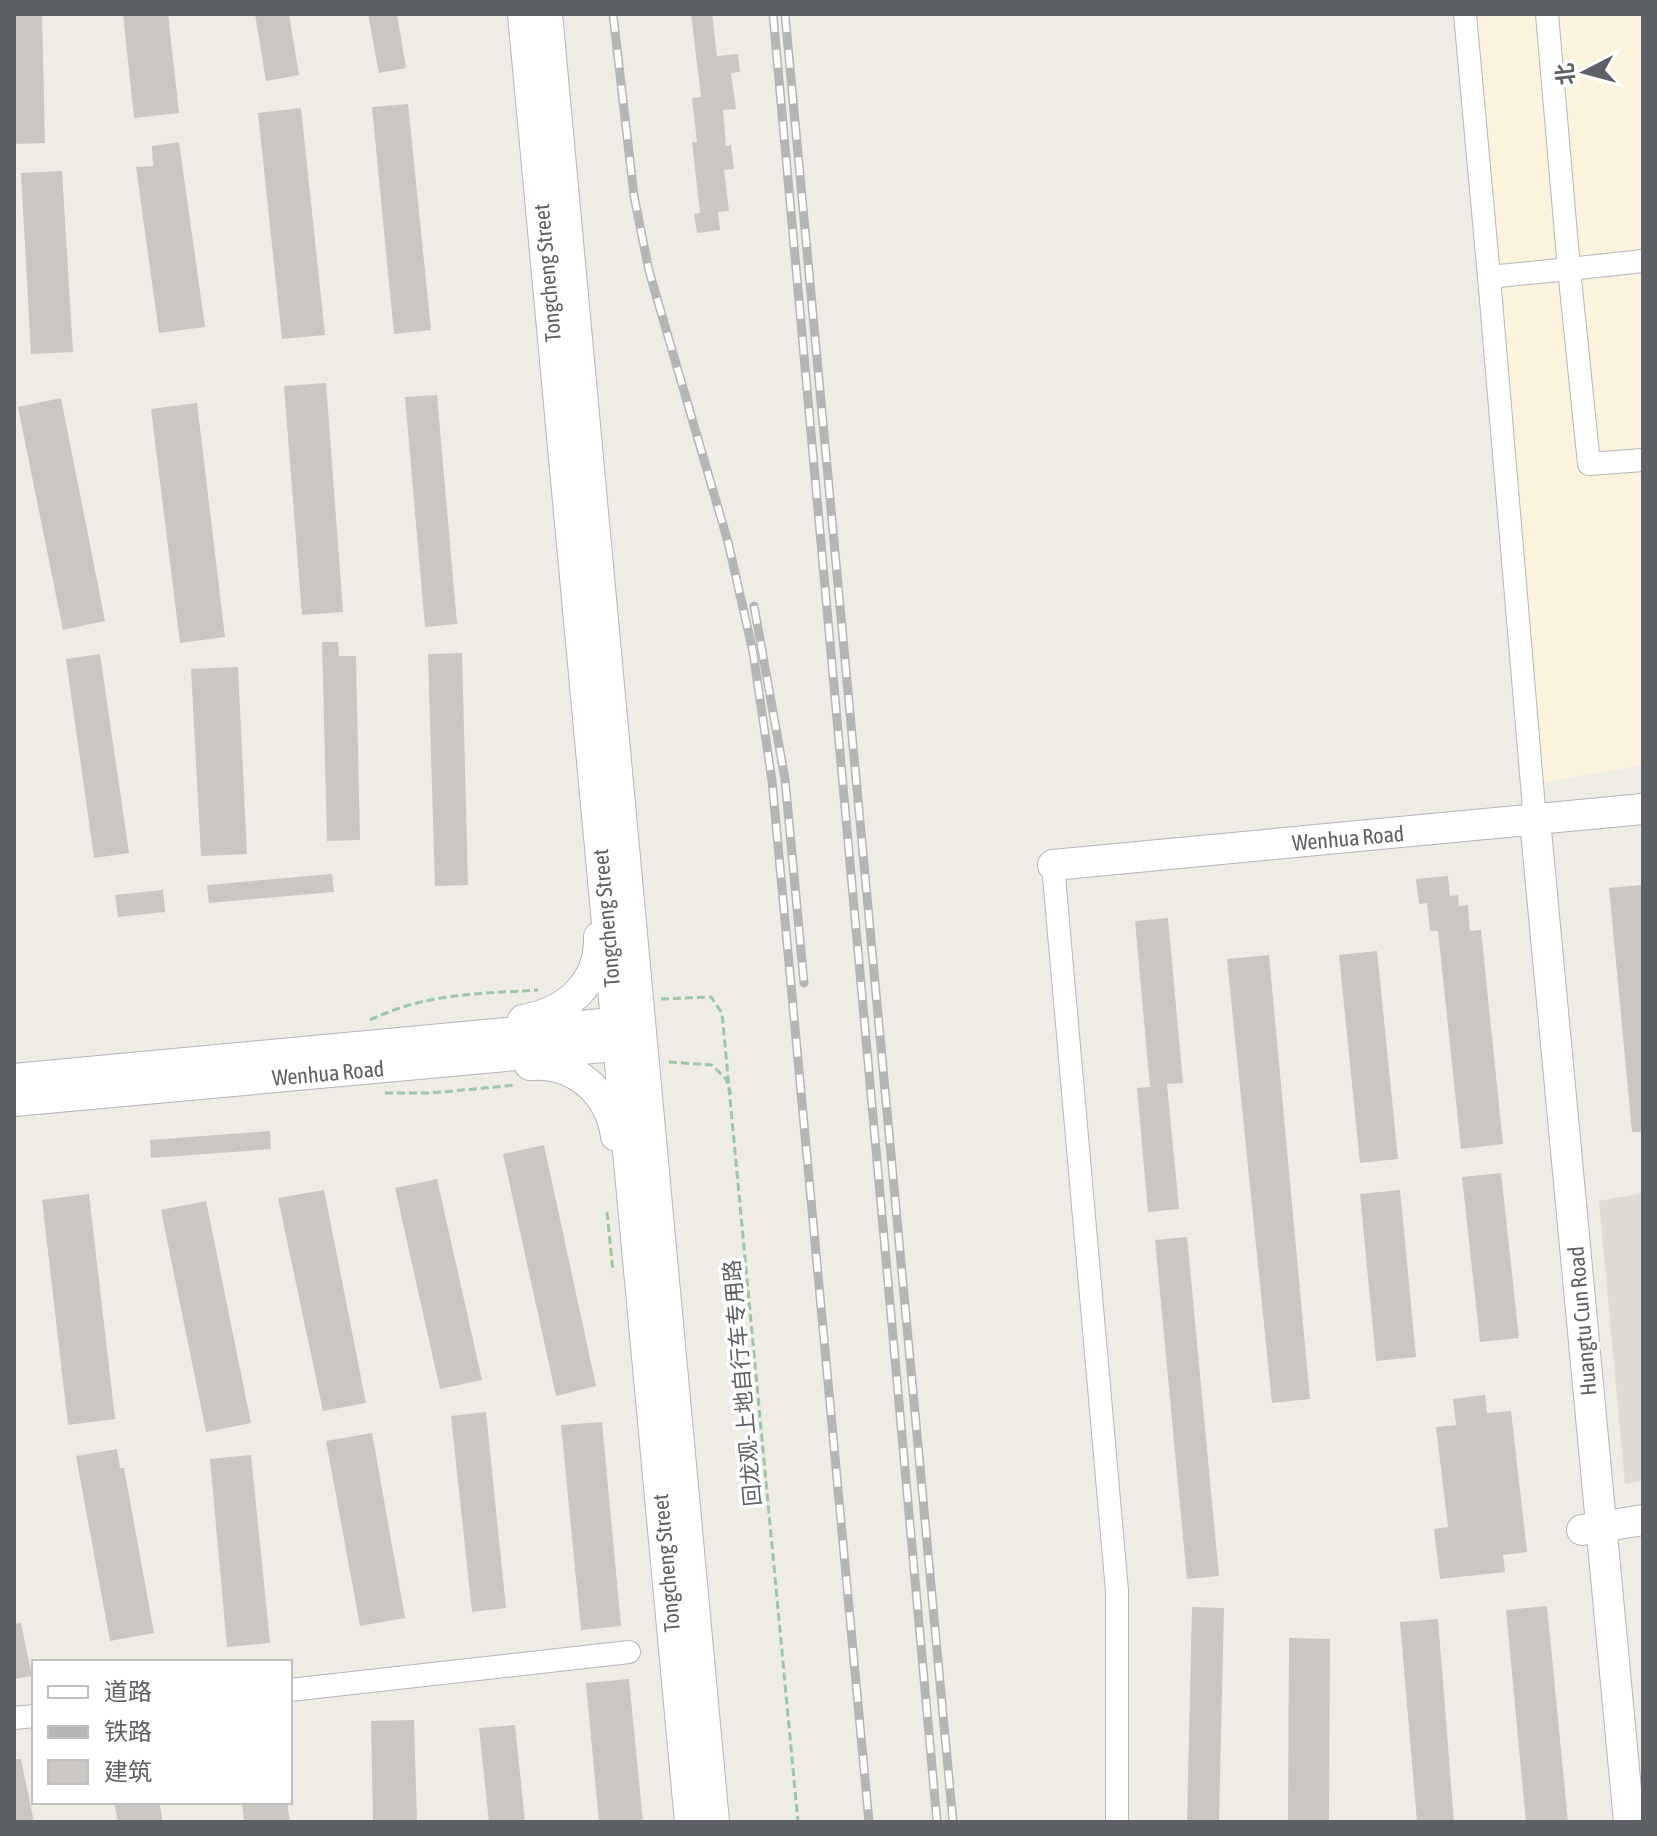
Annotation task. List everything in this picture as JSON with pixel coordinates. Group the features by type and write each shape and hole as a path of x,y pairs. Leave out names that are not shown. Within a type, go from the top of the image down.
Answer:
{"main road":[{"name":"Tongcheng Street","path":"523,14 591,752 629,1033 643,1311 690,1822"},
{"name":"Tongcheng Street","path":"547,14 629,1033 714,1822"},
{"path":"416,1042 544,1016 570,1002 590,978 599,943 589,822 591,752"},
{"name":"Wenhua Road","path":"1053,865 1643,809"},
{"name":"Huangtu Cun Road","path":"1525,821 1591,1528 1609,1822"},
{"name":"Wenhua Road","path":"14,1079 416,1042 629,1033"},
{"name":"Wenhua Road","path":"14,1101 332,1072 629,1033"},
{"path":"332,1072 417,1075 536,1065 565,1069 587,1082 600,1094 613,1122 623,1210 643,1311"},
{"path":"1591,1528 1643,1520"},
{"name":"Huangtu Cun Road","path":"1591,1528 1629,1822"}],"street":[{"path":"1465,14 1489,277 1525,821"},
{"path":"1547,14 1589,464 1643,460"},
{"path":"1489,277 1643,261"},
{"path":"1053,865 1117,1591 1117,1822"},
{"path":"292,1690 629,1652"}],"path":[{"path":"358,1025 403,1004 429,998 548,988"},
{"name":"回龙观-上地自行车专用路","path":"660,999 706,996 718,1003 731,1094 798,1822"},
{"path":"666,1063 692,1061 712,1065 726,1079 731,1094"},
{"path":"372,1092 431,1093 521,1085"},
{"path":"606,1199 613,1276"}],"shaded area":[{"path":"1458,14 1643,14 1643,765 1522,786"},
{"path":"1643,1193 1643,1481 1625,1484 1599,1201"}],"building":[{"path":"14,14 42,14 45,143 14,144"},
{"path":"123,14 168,14 179,113 134,118"},
{"path":"255,14 289,14 299,75 266,81"},
{"path":"368,14 397,14 406,68 379,73"},
{"path":"691,14 712,14 717,56 738,54 740,72 731,73 736,109 723,110 726,146 731,145 734,169 724,170 729,211 718,212 720,230 697,233 694,214 700,213 692,142 697,142 692,98 701,97"},
{"path":"408,104 431,330 394,334 372,107"},
{"path":"301,108 325,335 282,339 258,113"},
{"path":"179,142 205,327 159,333 136,167 153,166 152,146"},
{"path":"62,171 73,352 31,354 21,173"},
{"path":"326,383 343,612 302,615 284,386"},
{"path":"437,395 457,624 425,627 405,397"},
{"path":"61,398 105,621 63,630 18,407"},
{"path":"197,403 225,637 180,643 151,409"},
{"path":"322,642 338,642 339,656 356,656 360,840 327,841"},
{"path":"462,653 468,885 435,886 428,654"},
{"path":"100,654 129,853 94,858 66,659"},
{"path":"238,667 247,854 201,856 191,669"},
{"path":"332,874 334,892 209,903 207,885"},
{"path":"1448,876 1450,896 1458,895 1459,906 1468,905 1470,931 1481,930 1503,1144 1461,1149 1438,931 1430,931 1427,903 1419,904 1416,879"},
{"path":"1641,885 1643,1132 1632,1132 1609,888"},
{"path":"163,890 165,912 118,917 115,895"},
{"path":"1168,918 1183,1083 1167,1084 1179,1209 1148,1212 1137,1088 1150,1087 1135,921"},
{"path":"1377,951 1398,1159 1360,1163 1339,955"},
{"path":"1269,955 1310,1399 1272,1403 1227,959"},
{"path":"270,1131 271,1149 151,1158 150,1140"},
{"path":"544,1145 596,1386 556,1396 503,1154"},
{"path":"1501,1173 1519,1338 1480,1342 1462,1177"},
{"path":"437,1179 482,1380 440,1389 395,1188"},
{"path":"324,1190 366,1403 323,1411 278,1198"},
{"path":"1400,1190 1416,1357 1376,1361 1360,1194"},
{"path":"89,1194 115,1419 68,1425 42,1200"},
{"path":"206,1201 251,1423 206,1432 161,1210"},
{"path":"1187,1237 1219,1576 1187,1579 1155,1240"},
{"path":"1485,1395 1487,1413 1511,1411 1527,1552 1503,1555 1505,1572 1440,1579 1434,1529 1448,1527 1436,1427 1456,1425 1453,1399"},
{"path":"486,1412 506,1608 472,1612 451,1416"},
{"path":"602,1422 621,1626 581,1630 561,1425"},
{"path":"372,1433 405,1618 360,1626 326,1441"},
{"path":"117,1449 120,1468 124,1468 154,1633 110,1641 76,1456"},
{"path":"251,1455 270,1643 227,1647 210,1459"},
{"path":"1547,1606 1568,1822 1526,1822 1506,1610"},
{"path":"1192,1607 1224,1608 1219,1822 1187,1822"},
{"path":"1438,1619 1454,1822 1417,1822 1400,1622"},
{"path":"21,1623 32,1676 14,1679 14,1624"},
{"path":"1289,1638 1330,1639 1329,1822 1288,1822"},
{"path":"629,1679 643,1822 599,1822 586,1683"},
{"path":"414,1720 417,1822 373,1822 371,1721"},
{"path":"515,1725 525,1822 489,1822 479,1728"},
{"path":"14,1759 21,1759 34,1822 14,1822"},
{"path":"114,1804 159,1804 163,1822 118,1822"},
{"path":"242,1804 287,1804 290,1822 244,1822"}],"railway":[{"path":"613,14 634,196 649,271 728,542 753,652 772,781 869,1822"},
{"path":"773,14 937,1822"},
{"path":"785,14 953,1822"},
{"path":"754,606 785,779 804,983"}]}
